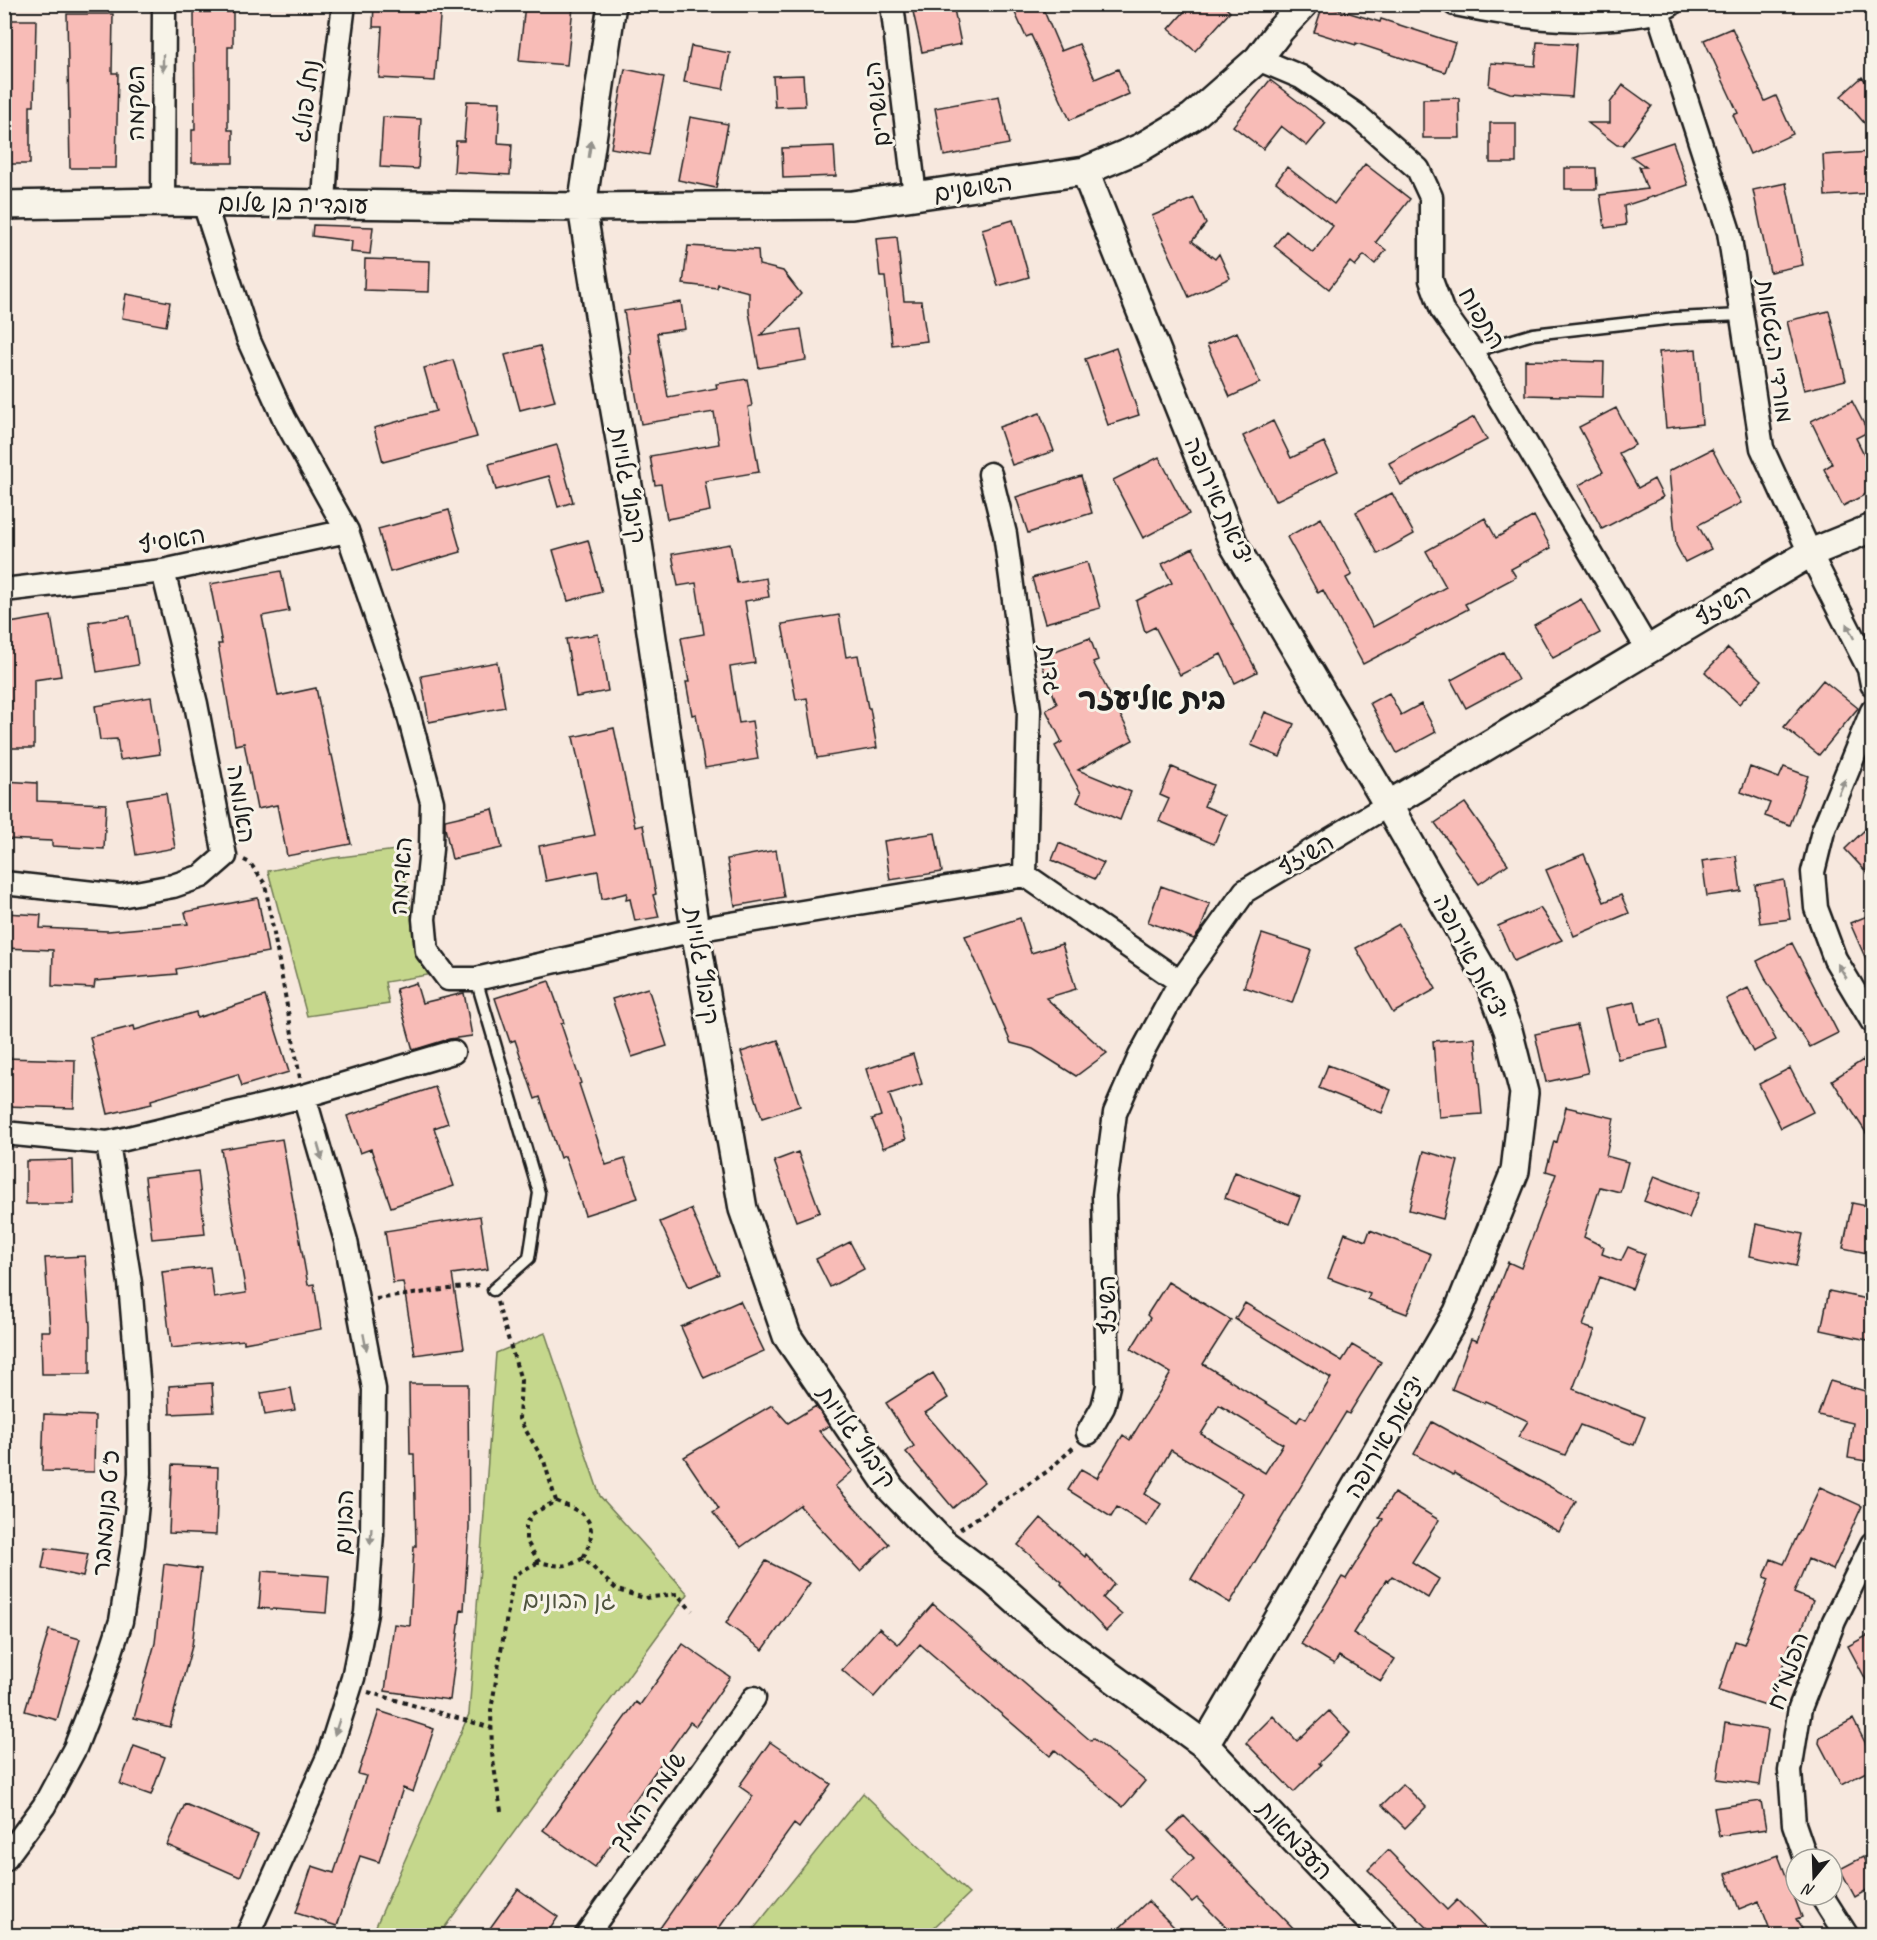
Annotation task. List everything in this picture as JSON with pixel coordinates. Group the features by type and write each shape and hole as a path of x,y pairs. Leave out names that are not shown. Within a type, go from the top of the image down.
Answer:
{"street":[{"name":"השקמה","path":"163,202 164,4"},
{"name":"נחל פולג","path":"324,204 328,132 344,4"},
{"name":"קיבוץ גלויות","path":"612,4 582,207 638,543 695,930 743,1209 788,1336 891,1489 942,1542 994,1581 1058,1638 1205,1745"},
{"name":"הגושרים","path":"892,4 915,196"},
{"name":"השושנים","path":"582,207 852,205 1085,171 1140,148 1192,117 1258,59 1304,4"},
{"path":"1455,4 1512,16 1600,21 1665,8"},
{"name":"מורדי הגטאות","path":"1665,8 1730,232 1762,448 1810,553 1869,669 1872,684"},
{"name":"התפוח","path":"1258,59 1301,77 1358,116 1418,169 1431,197 1431,280 1442,310 1472,352 1648,650"},
{"name":"יציאת אירופה","path":"1085,171 1234,545 1490,983 1508,1030 1524,1093 1515,1171 1458,1312 1205,1745"},
{"name":"עובדיה בן שלום","path":"4,206 163,202 582,207"},
{"path":"204,203 249,341 284,418 347,531"},
{"name":"גדות","path":"990,474 1005,534 1029,710 1025,875"},
{"name":"השיזף","path":"1088,1434 1103,1407 1108,1386 1104,1195 1115,1113 1140,1056 1180,982 1245,891 1810,553 1872,528"},
{"name":"האסיף","path":"4,590 163,571 347,531"},
{"name":"האדמה","path":"347,531 405,701 432,802 431,849 424,919 427,951 448,979 476,979 695,930 1025,875"},
{"name":"האלומה","path":"4,883 120,896 172,886 202,876 225,856 196,705 163,571"},
{"path":"1872,711 1823,831 1813,872 1816,908 1835,959 1872,1021"},
{"path":"1025,875 1180,982"},
{"path":"4,1133 108,1143 304,1096 453,1052"},
{"name":"הבונים","path":"247,1935 328,1757 350,1687 366,1613 372,1534 374,1389 346,1241 304,1096"},
{"name":"כ\"ט בנובמבר","path":"4,1860 44,1806 75,1748 101,1682 121,1621 133,1544 140,1473 139,1390 130,1283 108,1143"},
{"name":"הפלמ״ח","path":"1802,1847 1794,1824 1790,1771 1800,1708 1834,1621 1872,1544"},
{"name":"שלמה המלך","path":"586,1935 754,1698"},
{"name":"העצמאות","path":"1205,1745 1385,1935"},
{"path":"1829,1907 1847,1935"}],"lane":[{"path":"1472,352 1533,334 1553,331 1675,318 1742,315"},
{"path":"476,979 539,1193 529,1258 493,1290"}],"path":[{"path":"224,850 250,863 265,884 304,1096"},
{"path":"358,1302 491,1284 521,1380 519,1419 544,1461 556,1501 585,1517 590,1527 590,1543 583,1558 572,1566 556,1566 539,1562 514,1575 491,1710 492,1754 501,1811"},
{"path":"942,1542 1048,1471 1088,1434"},
{"path":"539,1562 526,1540 526,1526 532,1514 556,1501"},
{"path":"583,1558 617,1590 645,1598 676,1594 692,1611"},
{"path":"350,1687 492,1728"}],"green space":[{"path":"396,850 409,891 414,947 428,975 385,982 389,1004 307,1016 268,871 333,858"},
{"name":"גן הבונים","path":"545,1333 600,1496 688,1594 439,1935 372,1935 469,1714 496,1353"},
{"path":"863,1793 969,1894 926,1935 749,1935"}],"building":[{"path":"374,4 441,4 435,81 379,78 382,27 373,27"},
{"path":"525,4 573,7 567,65 519,61"},
{"path":"925,4 953,4 961,44 922,52 912,7"},
{"path":"1011,4 1041,4 1061,51 1079,44 1095,79 1118,69 1129,94 1070,120 1031,35 1026,37"},
{"path":"1191,4 1222,4 1230,12 1195,51 1169,29"},
{"path":"1323,5 1380,22 1381,19 1455,43 1445,72 1314,32"},
{"path":"194,12 233,12 233,47 228,47 228,130 233,130 233,163 192,163 192,130 195,130"},
{"path":"67,14 113,14 112,73 118,73 116,168 70,168"},
{"path":"4,20 36,20 34,106 30,106 30,164 4,164"},
{"path":"1732,28 1765,101 1776,96 1793,134 1750,154 1733,115 1738,113 1704,40"},
{"path":"1537,42 1576,44 1572,97 1510,93 1489,86 1491,63 1535,66"},
{"path":"691,46 730,53 723,89 684,82"},
{"path":"625,69 664,77 649,155 611,148"},
{"path":"803,75 805,106 775,107 773,76"},
{"path":"1862,77 1872,89 1872,132 1841,96"},
{"path":"1270,80 1326,123 1307,146 1281,126 1263,149 1233,126"},
{"path":"1623,85 1652,106 1623,145 1617,145 1588,123 1610,123 1610,103"},
{"path":"999,96 1009,144 944,156 935,108"},
{"path":"1459,98 1460,138 1423,138 1423,99"},
{"path":"467,101 500,102 498,143 512,144 510,175 454,172 456,141 464,141"},
{"path":"383,117 421,119 418,169 380,167"},
{"path":"690,117 728,124 716,188 678,180"},
{"path":"1490,123 1516,123 1516,163 1490,163"},
{"path":"1673,142 1688,185 1624,206 1626,225 1605,228 1600,195 1647,189 1639,167 1646,167 1631,156"},
{"path":"834,146 836,176 783,178 782,148"},
{"path":"1870,152 1872,193 1825,196 1823,155"},
{"path":"1365,164 1410,199 1376,242 1386,250 1375,264 1364,255 1355,266 1350,262 1329,289 1274,246 1286,231 1313,253 1333,226 1276,182 1287,167 1334,204"},
{"path":"1565,168 1596,168 1597,189 1565,189"},
{"path":"1786,183 1803,265 1770,272 1753,190"},
{"path":"1194,198 1206,224 1192,241 1215,259 1219,254 1230,278 1189,297 1152,216"},
{"path":"1013,220 1029,277 998,286 982,229"},
{"path":"313,225 373,227 370,254 351,252 352,241 312,236"},
{"path":"897,237 904,301 921,301 927,341 892,345 885,277 880,277 876,239"},
{"path":"688,246 758,250 759,265 783,271 801,294 761,335 801,329 806,360 759,368 749,312 749,292 718,284 717,288 683,284"},
{"path":"365,259 430,261 429,292 364,290"},
{"path":"126,294 170,302 166,326 122,318"},
{"path":"681,302 685,329 657,333 668,397 717,388 716,384 747,379 752,406 748,407 759,472 705,481 710,511 667,519 661,484 655,485 650,456 719,444 714,412 641,424 624,311"},
{"path":"1829,311 1846,380 1804,390 1787,321"},
{"path":"1237,332 1260,383 1230,397 1207,345"},
{"path":"540,346 555,401 520,410 505,355"},
{"path":"1116,348 1139,415 1108,425 1085,359"},
{"path":"1696,349 1702,424 1666,428 1659,352"},
{"path":"453,360 477,437 383,462 374,428 436,411 424,368"},
{"path":"1525,360 1604,362 1603,397 1525,395"},
{"path":"1852,401 1868,432 1856,438 1872,470 1872,491 1843,506 1824,469 1832,464 1811,421"},
{"path":"1616,408 1635,445 1619,453 1638,488 1654,479 1663,497 1602,529 1579,485 1603,472 1579,427"},
{"path":"1040,413 1054,451 1012,465 999,427"},
{"path":"1474,417 1487,440 1401,485 1389,463"},
{"path":"1273,421 1291,458 1324,442 1338,471 1275,501 1243,436"},
{"path":"557,445 573,502 558,507 549,476 496,490 489,464"},
{"path":"1712,449 1741,503 1698,525 1711,549 1685,562 1676,545 1669,471"},
{"path":"1159,457 1189,514 1143,538 1113,480"},
{"path":"1081,476 1092,513 1028,533 1016,497"},
{"path":"1392,493 1414,534 1378,554 1356,512"},
{"path":"449,510 461,552 390,572 378,529"},
{"path":"1534,516 1551,548 1511,569 1516,577 1465,604 1468,609 1363,664 1323,590 1318,593 1287,537 1321,518 1352,575 1346,578 1373,627 1446,587 1426,551 1485,518 1496,538"},
{"path":"588,540 602,592 568,601 553,550"},
{"path":"730,544 737,583 766,578 769,597 745,601 755,663 730,667 739,723 752,721 758,759 705,768 696,714 692,715 681,638 704,634 696,583 678,586 672,554"},
{"path":"1193,548 1257,672 1235,683 1221,654 1180,675 1155,627 1145,632 1136,601 1172,583 1162,564"},
{"path":"1087,562 1100,608 1045,623 1032,578"},
{"path":"281,571 289,611 262,616 278,696 316,688 351,844 287,856 277,805 257,809 244,743 235,745 218,644 222,644 210,584"},
{"path":"1581,599 1600,633 1553,658 1534,625"},
{"path":"839,615 846,657 858,655 877,748 817,758 807,698 796,700 782,624"},
{"path":"51,616 61,676 34,680 34,748 4,748 4,624"},
{"path":"130,616 138,665 97,672 89,622"},
{"path":"598,634 608,691 576,697 566,639"},
{"path":"1090,638 1098,660 1093,662 1133,740 1078,770 1131,792 1120,820 1077,802 1081,793 1055,746 1062,742 1046,710 1057,704 1039,657"},
{"path":"1728,648 1762,680 1739,704 1705,672"},
{"path":"1503,652 1518,680 1466,708 1451,680"},
{"path":"497,662 505,707 429,722 421,676"},
{"path":"1823,680 1858,708 1819,755 1784,727"},
{"path":"1389,693 1401,715 1421,704 1436,732 1397,753 1370,703"},
{"path":"151,697 160,754 120,760 117,739 100,740 95,706"},
{"path":"1265,712 1294,724 1280,757 1251,745"},
{"path":"614,728 635,827 643,825 656,894 653,895 659,917 635,921 630,899 626,900 627,893 602,899 598,871 546,881 539,846 595,835 573,737"},
{"path":"1172,767 1213,785 1204,806 1226,815 1214,844 1159,821 1169,799 1160,795"},
{"path":"1750,767 1779,778 1784,767 1808,776 1790,825 1765,816 1770,803 1741,792"},
{"path":"4,781 37,783 37,801 106,804 104,849 52,846 52,841 4,839"},
{"path":"166,793 175,848 136,855 127,799"},
{"path":"1465,803 1508,864 1479,884 1435,823"},
{"path":"493,809 502,848 452,859 445,820"},
{"path":"1872,823 1872,878 1845,849"},
{"path":"935,833 942,872 890,880 884,841"},
{"path":"1059,843 1104,863 1095,879 1052,860"},
{"path":"776,850 784,897 735,906 727,859"},
{"path":"1584,854 1604,902 1621,895 1629,913 1574,936 1546,870"},
{"path":"1736,856 1741,891 1707,896 1702,861"},
{"path":"1784,880 1790,919 1760,923 1755,885"},
{"path":"1161,886 1210,904 1200,931 1194,939 1148,922"},
{"path":"258,898 268,952 176,969 177,974 95,981 94,988 52,986 53,950 4,948 4,913 41,915 40,928 108,931 188,924 185,912"},
{"path":"1540,908 1562,940 1514,961 1498,926"},
{"path":"1872,914 1872,973 1850,923"},
{"path":"1020,918 1031,953 1062,944 1076,989 1046,998 1107,1053 1076,1076 1033,1049 1011,1043 965,936"},
{"path":"1399,924 1436,989 1393,1013 1356,948"},
{"path":"1262,934 1311,950 1292,1003 1244,987"},
{"path":"1792,943 1838,1033 1810,1047 1765,979 1757,961"},
{"path":"549,981 564,1023 561,1024 606,1165 625,1159 638,1198 585,1215 565,1156 560,1158 540,1097 535,1099 515,1040 510,1042 495,998"},
{"path":"416,983 422,1003 464,993 472,1036 449,1039 413,1050 396,989"},
{"path":"648,988 667,1046 632,1057 612,999"},
{"path":"1748,988 1776,1040 1753,1052 1726,999"},
{"path":"265,996 289,1072 242,1086 238,1074 151,1100 152,1104 108,1114 90,1037 134,1026 135,1030 196,1012 197,1018"},
{"path":"1635,1002 1640,1024 1661,1019 1668,1048 1618,1059 1606,1008"},
{"path":"1577,1025 1588,1073 1546,1082 1535,1034"},
{"path":"1475,1038 1482,1114 1439,1117 1433,1041"},
{"path":"778,1040 800,1106 762,1118 741,1052"},
{"path":"913,1054 922,1084 889,1094 906,1139 883,1148 872,1119 881,1116 866,1069"},
{"path":"4,1058 75,1060 74,1108 4,1106"},
{"path":"1863,1060 1872,1074 1872,1142 1832,1080"},
{"path":"1328,1065 1391,1090 1382,1113 1319,1088"},
{"path":"1790,1068 1813,1112 1781,1128 1759,1084"},
{"path":"435,1087 448,1123 434,1128 454,1186 391,1207 371,1149 360,1153 347,1116"},
{"path":"1566,1107 1614,1118 1606,1156 1628,1162 1620,1192 1600,1187 1584,1237 1604,1247 1602,1254 1621,1261 1628,1247 1645,1254 1632,1289 1600,1277 1583,1326 1595,1330 1573,1389 1645,1417 1634,1445 1580,1425 1565,1455 1518,1437 1528,1421 1452,1389 1471,1339 1477,1341 1508,1262 1521,1268 1556,1174 1546,1171 1554,1141 1557,1142"},
{"path":"282,1139 308,1285 314,1284 321,1329 244,1343 244,1340 171,1348 162,1272 210,1267 214,1298 246,1293 221,1149"},
{"path":"1424,1151 1458,1161 1443,1219 1409,1210"},
{"path":"798,1152 820,1212 796,1221 774,1161"},
{"path":"73,1160 74,1204 26,1204 26,1161"},
{"path":"198,1171 205,1234 152,1239 145,1177"},
{"path":"1235,1172 1300,1197 1289,1224 1225,1198"},
{"path":"1654,1176 1699,1193 1689,1218 1644,1201"},
{"path":"1852,1203 1872,1207 1872,1254 1843,1248"},
{"path":"691,1209 719,1274 689,1287 660,1222"},
{"path":"480,1216 488,1269 452,1274 464,1348 415,1355 403,1282 393,1283 385,1231"},
{"path":"1756,1224 1803,1234 1796,1266 1750,1256"},
{"path":"1370,1230 1431,1254 1407,1314 1368,1299 1370,1294 1328,1278 1345,1233 1366,1241"},
{"path":"850,1242 864,1269 830,1287 816,1259"},
{"path":"85,1256 90,1326 90,1374 42,1374 41,1331 50,1331 45,1258"},
{"path":"1168,1282 1231,1320 1203,1364 1297,1422 1301,1416 1306,1419 1331,1378 1235,1319 1245,1303 1342,1361 1352,1345 1381,1362 1349,1414 1346,1412 1230,1603 1191,1579 1243,1493 1171,1450 1145,1494 1161,1504 1147,1526 1117,1507 1111,1517 1068,1490 1081,1469 1097,1478 1123,1435 1130,1440 1171,1373 1131,1349 1150,1318 1147,1315","holes":["1219,1405 1283,1444 1265,1473 1201,1434"]},
{"path":"1829,1291 1872,1300 1872,1341 1821,1330"},
{"path":"740,1301 764,1351 704,1378 681,1327"},
{"path":"933,1373 948,1398 925,1413 984,1482 953,1508 906,1452 914,1446 886,1403"},
{"path":"1830,1381 1872,1393 1872,1462 1848,1458 1853,1423 1818,1415"},
{"path":"212,1383 214,1412 170,1414 169,1386"},
{"path":"409,1384 468,1384 469,1528 464,1610 461,1609 450,1700 385,1691 394,1624 410,1626 414,1546 416,1546 414,1454 410,1454"},
{"path":"291,1388 295,1410 265,1415 261,1393"},
{"path":"772,1405 788,1423 816,1406 829,1426 819,1431 853,1471 835,1486 889,1544 860,1571 800,1506 801,1504 741,1547 713,1513 719,1509 684,1457"},
{"path":"44,1414 95,1416 94,1472 42,1471"},
{"path":"1432,1422 1576,1501 1559,1532 1454,1473 1453,1475 1414,1454"},
{"path":"172,1465 218,1467 216,1535 169,1533"},
{"path":"1820,1487 1862,1506 1833,1570 1808,1559 1794,1593 1813,1601 1795,1647 1790,1644 1769,1707 1719,1691 1735,1641 1744,1644 1769,1579 1764,1577 1771,1559 1784,1564"},
{"path":"1394,1493 1439,1520 1412,1562 1439,1579 1428,1598 1392,1576 1388,1581 1386,1580 1353,1633 1395,1659 1381,1681 1339,1656 1334,1664 1301,1644 1342,1577 1346,1579 1383,1519 1379,1517"},
{"path":"1041,1518 1085,1557 1086,1554 1114,1584 1103,1598 1122,1615 1106,1631 1061,1584 1062,1582 1018,1545"},
{"path":"46,1548 88,1554 83,1577 42,1568"},
{"path":"766,1561 810,1583 763,1650 726,1623"},
{"path":"164,1564 201,1569 192,1646 170,1727 134,1718 155,1643"},
{"path":"262,1571 329,1576 326,1613 259,1608"},
{"path":"933,1604 1091,1741 1093,1738 1145,1781 1123,1807 1055,1750 1050,1756 920,1644 874,1697 842,1670 879,1628 898,1644"},
{"path":"49,1630 80,1639 57,1720 25,1711"},
{"path":"1872,1633 1872,1691 1848,1646"},
{"path":"683,1644 730,1677 696,1726 690,1722 626,1813 631,1816 595,1867 543,1830 636,1702 640,1705"},
{"path":"379,1711 434,1729 413,1792 403,1788 379,1862 360,1856 337,1926 296,1913 312,1866 334,1873 366,1776 358,1774"},
{"path":"1329,1711 1350,1733 1319,1763 1321,1765 1294,1792 1246,1743 1273,1716 1297,1741"},
{"path":"1853,1719 1872,1756 1872,1769 1841,1785 1819,1743 1820,1737"},
{"path":"1725,1723 1768,1730 1760,1785 1717,1779"},
{"path":"770,1742 831,1784 799,1828 794,1824 714,1935 655,1935 753,1796 739,1786"},
{"path":"134,1746 165,1757 151,1795 120,1784"},
{"path":"1403,1784 1426,1807 1405,1828 1382,1805"},
{"path":"1761,1801 1766,1829 1719,1836 1714,1808"},
{"path":"185,1804 258,1835 240,1877 167,1845"},
{"path":"1184,1816 1300,1935 1234,1935 1197,1898 1192,1902 1171,1880 1194,1858 1168,1831"},
{"path":"1388,1850 1447,1910 1457,1900 1492,1935 1435,1935 1368,1870"},
{"path":"1778,1855 1784,1870 1784,1907 1798,1907 1802,1917 1796,1919 1806,1935 1772,1935 1759,1901 1739,1909 1726,1874"},
{"path":"1863,1857 1872,1876 1872,1887 1855,1897 1844,1876 1844,1867"},
{"path":"518,1889 558,1917 546,1935 485,1935"},
{"path":"1148,1901 1182,1935 1112,1935"}],"district":[{"name":"בית אליעזר","path":"1152,699"}]}
